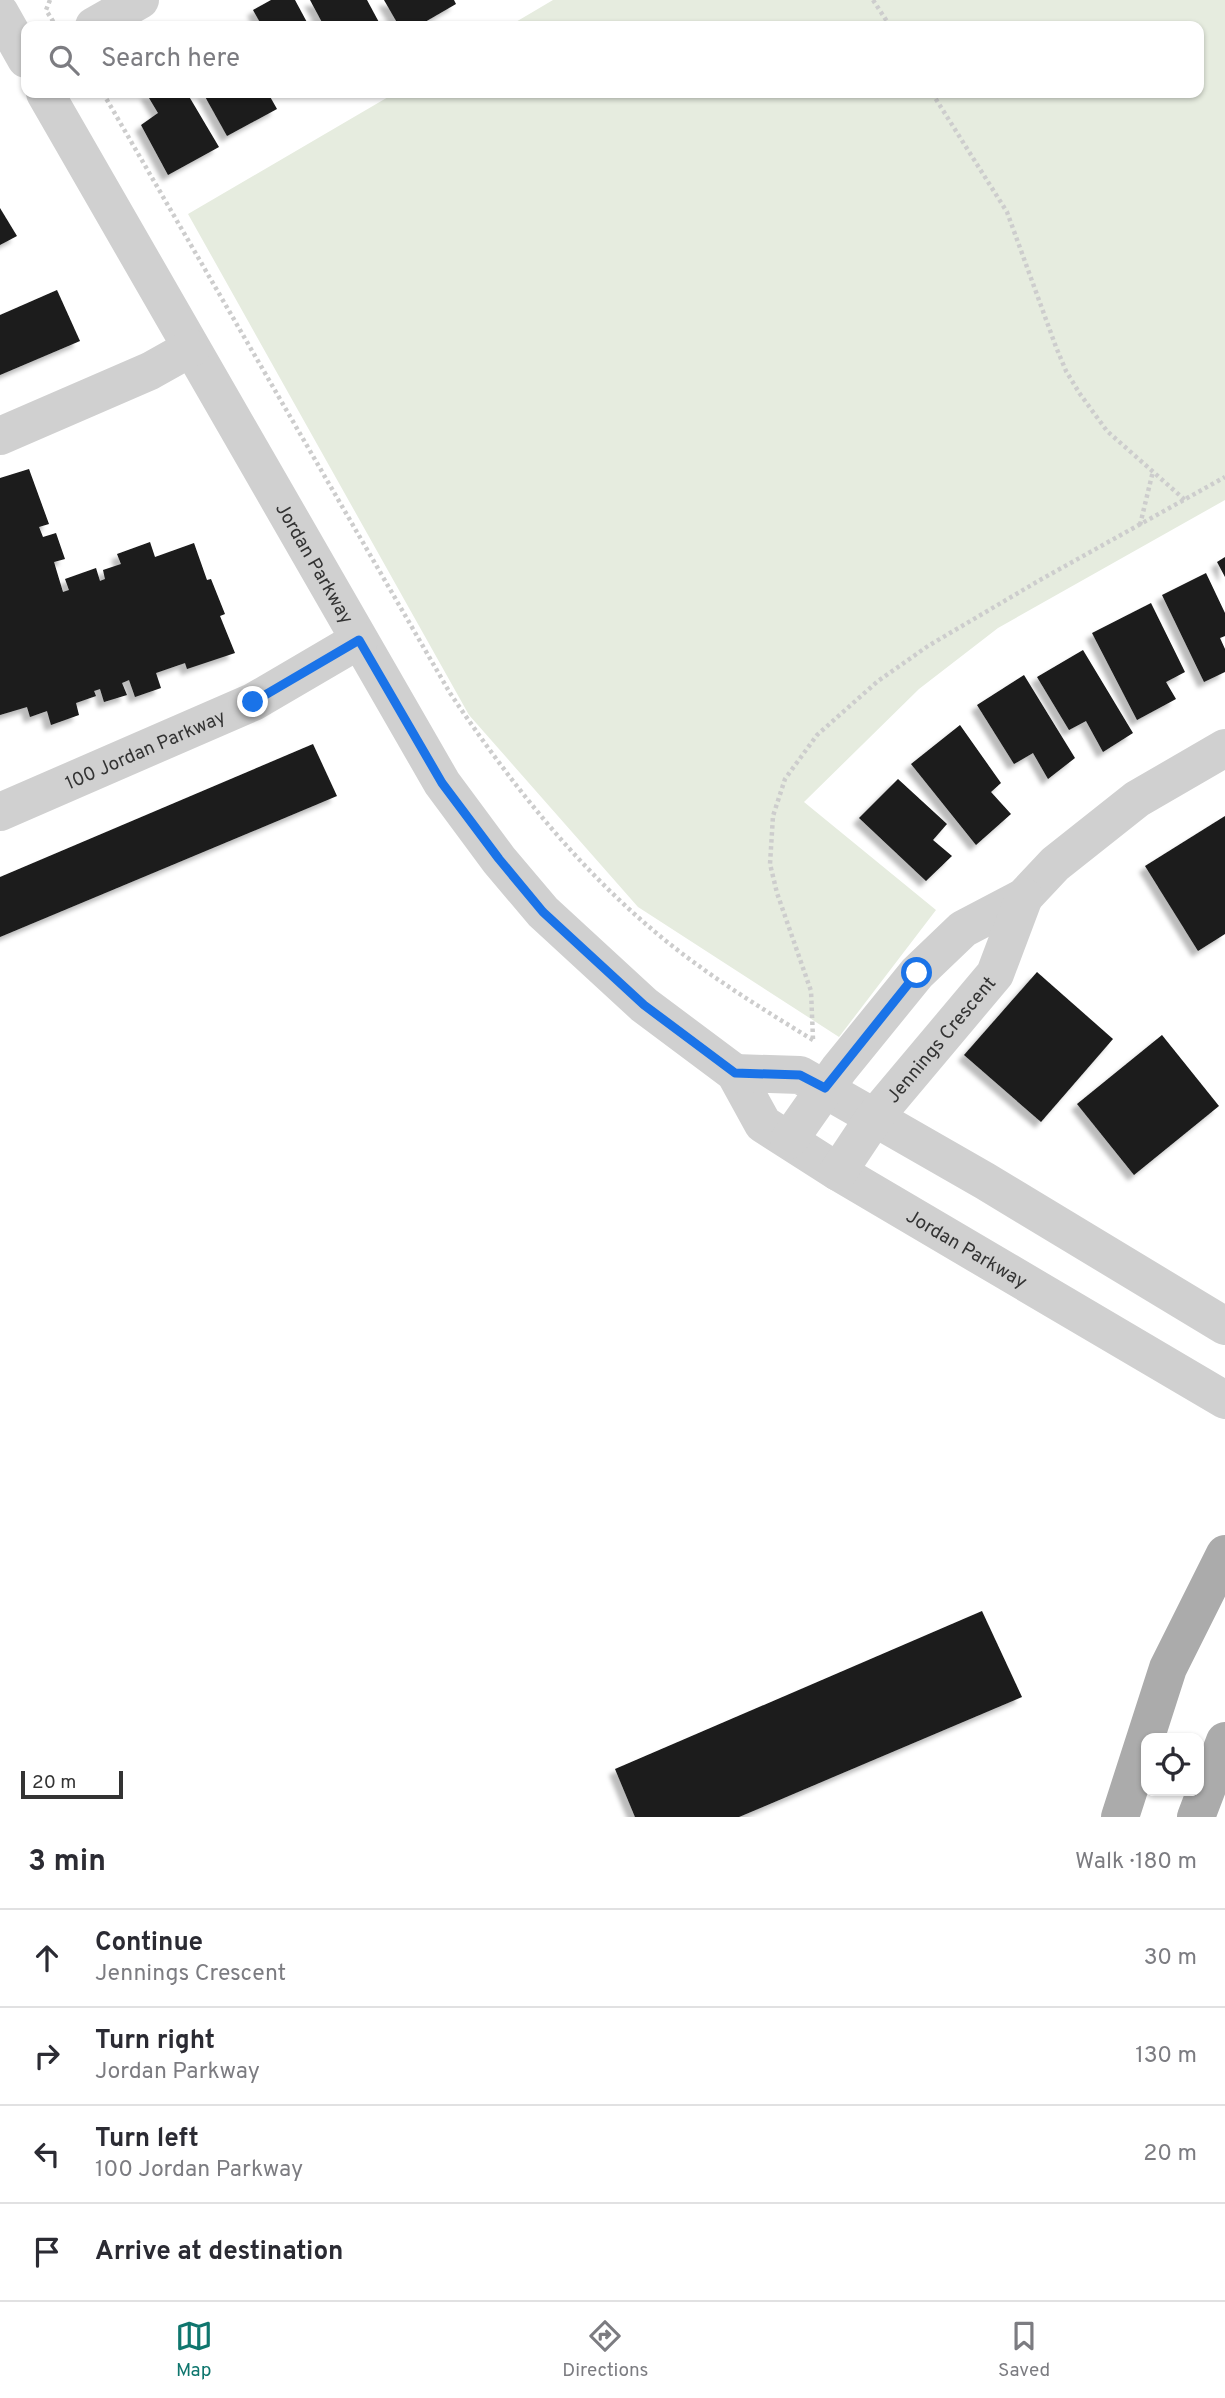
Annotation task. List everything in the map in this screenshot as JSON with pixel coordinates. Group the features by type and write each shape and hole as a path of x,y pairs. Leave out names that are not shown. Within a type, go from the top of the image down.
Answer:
{"main road":[{"path":"1120,1817 1168,1668 1225,1555"},
{"path":"1196,1817 1225,1741"}],"street":[{"path":"103,21 140,0"},
{"path":"0,13 21,50"},
{"name":"Jordan Parkway","path":"48,98 442,783 543,912 644,1005 735,1073 764,1124 838,1172 1225,1400"},
{"path":"0,436 150,371 191,348"},
{"name":"100 Jordan Parkway","path":"0,812 253,702 359,640"},
{"name":"Jennings Crescent","path":"789,1140 825,1088 917,973 963,929 1024,897 1055,864 1137,799 1225,748"},
{"name":"Jennings Crescent","path":"838,1172 874,1118 995,974 1024,897"},
{"path":"735,1073 800,1075 985,1181 1225,1326"}],"path":[{"path":"50,0 46,10 53,21"},
{"path":"873,0 887,21"},
{"path":"106,98 450,693 488,750 577,858 651,928 705,969 813,1040"},
{"path":"935,98 1007,212 1066,371 1107,431 1185,500"},
{"path":"1140,525 1153,471"},
{"path":"814,1052 811,991 777,893 770,864 773,816 785,779 817,735 878,681 928,646 1225,477"}],"shaded area":[{"path":"553,0 1225,0 1225,500 998,628 919,689 804,802 936,910 839,1037 638,907 469,715 188,214 386,98 1204,98 1204,21 517,21"}],"building":[{"path":"271,0 295,0 306,21 259,21 253,10"},
{"path":"310,0 367,0 378,21 321,21"},
{"path":"384,0 454,0 456,4 427,21 396,21"},
{"path":"149,98 190,98 219,147 168,175 141,125 158,113"},
{"path":"206,98 271,98 277,109 227,136"},
{"path":"0,208 17,236 0,245"},
{"path":"57,290 80,341 0,375 0,315"},
{"path":"29,469 49,524 39,527 43,537 56,533 65,559 54,562 63,592 69,590 65,579 96,568 100,581 105,579 103,570 121,564 117,554 150,542 155,557 194,543 207,580 211,579 225,614 220,616 235,653 187,669 185,663 156,673 161,688 135,697 129,680 122,683 127,695 104,702 100,689 94,691 96,696 76,703 79,715 51,725 47,711 30,717 27,707 0,715 0,478"},
{"path":"1225,557 1225,577 1217,562"},
{"path":"1206,573 1225,613 1225,636 1220,638 1225,649 1225,672 1204,682 1162,595"},
{"path":"1151,603 1185,672 1166,682 1176,699 1137,720 1092,633"},
{"path":"1083,650 1133,733 1103,752 1086,721 1069,730 1037,677"},
{"path":"1024,675 1075,758 1048,779 1033,753 1014,764 977,705"},
{"path":"960,725 1001,783 991,792 1011,814 976,845 911,764"},
{"path":"313,744 337,796 0,937 0,877"},
{"path":"898,779 947,824 933,840 952,856 926,881 859,818"},
{"path":"1225,816 1225,934 1198,951 1145,866"},
{"path":"1037,972 1113,1039 1041,1122 964,1055"},
{"path":"1162,1035 1219,1106 1134,1175 1077,1104"},
{"path":"982,1611 1022,1697 739,1817 635,1817 615,1769"}],"route":[{"path":"253,702 359,640 442,783 543,912 644,1005 735,1073 800,1075 825,1088 917,973"}]}
